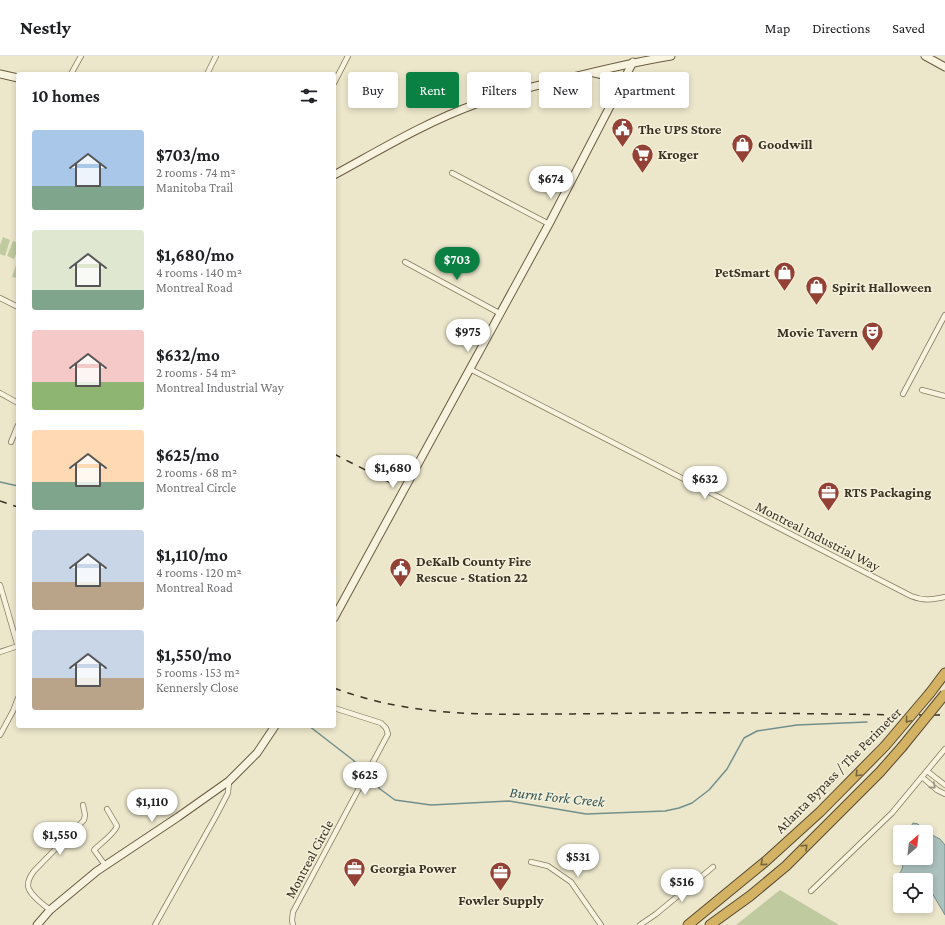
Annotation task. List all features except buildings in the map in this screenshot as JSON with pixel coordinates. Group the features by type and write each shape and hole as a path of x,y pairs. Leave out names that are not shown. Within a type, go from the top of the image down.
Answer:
{"highway":[{"name":"Atlanta Bypass / The Perimeter","path":"688,925 755,871 820,812 885,746 945,673"},
{"name":"Atlanta Bypass / The Perimeter","path":"710,925 786,866 870,782 902,747 945,694"}],"street":[{"path":"72,72 81,56"},
{"path":"208,72 216,56"},
{"path":"336,79 348,56"},
{"path":"592,72 633,62 671,56"},
{"path":"925,56 945,67"},
{"path":"628,72 633,62"},
{"path":"592,72 600,74"},
{"path":"0,74 16,78"},
{"path":"336,174 452,113 515,91 539,85"},
{"path":"336,614 501,314 609,108"},
{"path":"452,173 549,224"},
{"path":"405,262 501,314"},
{"path":"0,298 16,306"},
{"path":"903,394 945,315"},
{"name":"Montreal Industrial Way","path":"470,369 910,596 921,600 933,600 945,597"},
{"path":"922,390 945,396"},
{"path":"0,393 16,402"},
{"path":"11,442 16,430"},
{"path":"0,585 16,639"},
{"path":"0,652 16,647"},
{"path":"0,735 16,703"},
{"name":"Montreal Circle","path":"293,925 293,912 388,734 386,728 381,723 336,709"},
{"path":"37,925 50,910 97,871 229,781 258,753 274,728"},
{"path":"811,891 892,813 945,749"},
{"path":"927,771 945,784"},
{"path":"922,777 937,790 945,794"},
{"path":"155,925 228,793 229,781"},
{"path":"50,910 30,892 28,886 29,879 34,871 84,820 85,816 83,806"},
{"path":"106,865 94,850 115,830 117,826 107,809"},
{"path":"531,862 548,866 571,882 600,925"},
{"path":"640,925 656,914 713,867"}],"green space":[{"path":"3,237 10,240 5,256 0,254 0,245"},
{"path":"13,241 16,242 16,254 14,259 7,256"},
{"path":"16,265 16,278 12,277"},
{"path":"780,890 839,925 736,925"}],"water":[{"path":"933,836 940,839 945,845 945,915 933,895 933,873 900,873 903,865 933,865"}],"waterway":[{"name":"Burnt Fork Creek","path":"0,482 16,486"},
{"name":"Burnt Fork Creek","path":"368,776 380,789 395,800 431,805 509,801 586,814 665,811 692,803 709,790 727,769 744,738 757,731 797,725 867,722"},
{"name":"Burnt Fork Creek","path":"312,728 353,760 366,773"}],"railway":[{"path":"336,455 391,483"},
{"path":"0,501 16,506"},
{"path":"336,689 387,704 440,712 494,714 737,713 945,715"}],"place":[{"name":"The UPS Store","path":"623,148"},
{"name":"Goodwill","path":"742,164"},
{"name":"Kroger","path":"642,174"},
{"name":"PetSmart","path":"785,292"},
{"name":"Spirit Halloween","path":"816,306"},
{"name":"Movie Tavern","path":"873,352"},
{"name":"RTS Packaging","path":"829,512"},
{"name":"DeKalb County Fire Rescue - Station 22","path":"401,588"},
{"name":"Georgia Power","path":"354,888"},
{"name":"Fowler Supply","path":"501,892"}]}
